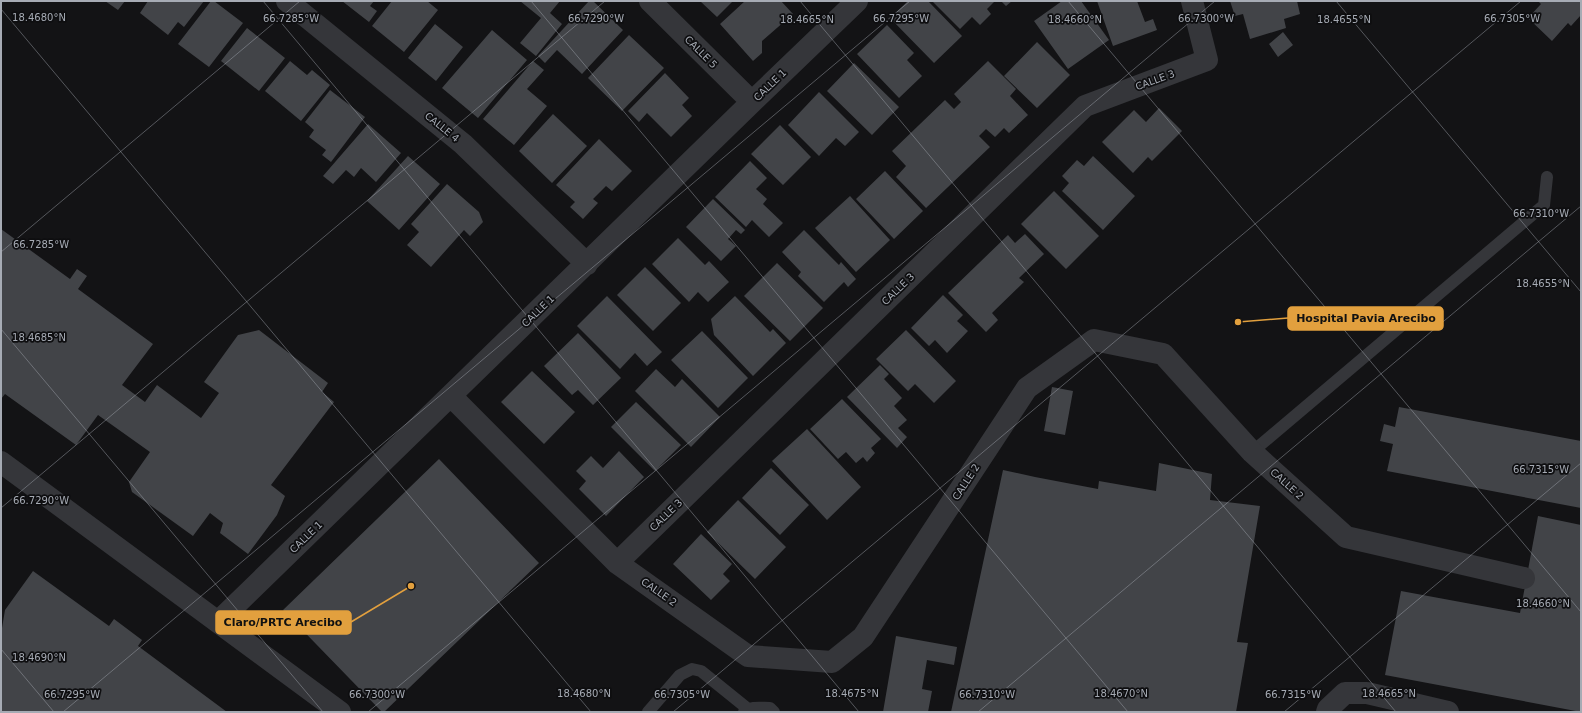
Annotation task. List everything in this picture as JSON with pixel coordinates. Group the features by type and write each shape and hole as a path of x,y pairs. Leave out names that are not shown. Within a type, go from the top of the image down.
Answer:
{"street":[{"name":"CALLE 4","path":"287,1 463,144 587,264"},
{"name":"CALLE 5","path":"650,1 752,102"},
{"name":"CALLE 1","path":"218,622 752,102 858,1"},
{"name":"CALLE 3","path":"617,563 1085,106 1208,60 1192,1"},
{"name":"CALLE 2","path":"451,396 617,563 748,656 832,662 864,637 1027,388 1094,340 1163,354 1252,452 1346,537 1524,578"},
{"path":"1,462 340,712"},
{"path":"1327,712 1328,709 1345,693 1367,693 1448,712"}],"lane":[{"path":"1252,452 1544,205 1547,177"},
{"path":"648,712 680,675 692,669 701,671 746,710 770,708 774,712"}],"building":[{"path":"105,1 125,1 118,10"},
{"path":"148,1 204,1 184,27 178,22 168,35 140,13"},
{"path":"211,1 214,1 243,23 209,67 178,44"},
{"path":"342,1 374,1 370,6 377,11 369,22"},
{"path":"392,1 427,1 438,10 404,52 372,26"},
{"path":"520,1 560,1 550,13 562,24 536,56 520,43 541,18"},
{"path":"589,1 593,1 623,30 582,74 557,50 545,63 538,56"},
{"path":"700,1 733,1 717,17"},
{"path":"745,1 781,1 793,14 762,41 762,53 753,61 720,24"},
{"path":"908,1 928,1 962,36 934,63 890,18"},
{"path":"932,1 995,1 987,9 991,14 980,25 972,17 960,29"},
{"path":"1001,1 1012,1 1006,6"},
{"path":"1062,1 1081,1 1109,40 1068,69 1034,21"},
{"path":"1097,1 1137,1 1145,22 1153,19 1157,30 1113,46"},
{"path":"1230,1 1297,1 1300,14 1284,19 1286,28 1250,39 1243,14 1235,16"},
{"path":"1538,1 1581,1 1581,15 1571,26 1568,23 1552,41 1528,18 1541,4"},
{"path":"435,24 463,47 436,81 408,58"},
{"path":"887,25 914,53 907,60 922,76 899,98 857,54"},
{"path":"247,28 285,58 259,91 221,61"},
{"path":"492,30 527,60 478,118 442,88"},
{"path":"1283,32 1293,45 1278,57 1269,44"},
{"path":"629,35 664,68 622,111 588,78"},
{"path":"1037,42 1070,75 1037,108 1004,76"},
{"path":"290,61 307,75 312,70 330,85 301,121 265,91"},
{"path":"533,61 544,70 527,89 547,106 514,145 483,119"},
{"path":"988,61 1016,89 1010,96 1028,115 1009,133 1004,128 995,137 986,129 979,136 990,147 926,208 896,177 906,166 892,151 945,100 954,109 961,102 954,94"},
{"path":"854,63 899,107 872,135 827,91"},
{"path":"665,73 689,98 682,105 692,116 671,137 647,113 639,122 628,111"},
{"path":"330,90 365,117 331,162 322,155 326,150 309,137 314,130 305,122"},
{"path":"819,92 859,132 845,146 836,138 819,156 788,125"},
{"path":"1159,108 1182,131 1152,161 1148,157 1133,173 1102,142 1134,110 1146,122"},
{"path":"553,114 587,146 552,183 519,151"},
{"path":"368,124 401,153 376,182 361,168 354,177 346,170 333,184 323,176"},
{"path":"780,125 811,157 783,185 751,154"},
{"path":"599,139 632,171 612,191 606,186 593,199 598,203 583,219 570,207 575,202 556,185"},
{"path":"408,156 440,184 399,230 367,201"},
{"path":"1093,156 1135,196 1103,230 1062,191 1069,183 1062,176 1077,160 1084,166"},
{"path":"750,161 767,178 756,189 767,199 763,204 783,223 769,237 752,220 746,227 715,197"},
{"path":"885,171 923,211 894,239 856,199"},
{"path":"447,184 479,212 483,222 470,236 464,230 431,267 407,245 419,232 411,224"},
{"path":"1054,191 1099,236 1066,269 1021,224"},
{"path":"850,196 890,240 856,272 815,228"},
{"path":"713,199 745,230 741,234 736,230 728,239 736,246 721,261 686,227"},
{"path":"1,229 70,279 77,269 87,276 78,289 153,344 122,385 145,402 157,385 201,418 219,393 204,382 238,335 259,330 328,383 322,392 334,402 271,485 285,496 277,515 248,554 220,533 223,523 210,513 193,536 132,492 129,482 150,452 98,415 76,445 5,394 1,399"},
{"path":"804,230 839,265 841,262 856,279 848,287 844,282 824,302 798,276 801,272 782,252"},
{"path":"1025,234 1044,254 1019,278 1024,282 992,313 998,320 986,332 948,293 1008,235 1015,243"},
{"path":"678,238 705,265 709,261 729,282 708,302 698,292 689,302 652,264"},
{"path":"777,263 823,308 790,341 744,296"},
{"path":"645,267 681,303 653,331 617,295"},
{"path":"943,295 963,315 957,321 968,331 947,353 935,340 929,346 911,328"},
{"path":"607,296 662,352 647,366 635,353 620,369 577,326"},
{"path":"735,296 770,332 773,329 786,343 753,376 714,335 711,319"},
{"path":"906,330 956,381 934,403 915,384 908,391 876,359"},
{"path":"702,331 748,378 718,408 671,360"},
{"path":"578,333 621,378 593,405 578,390 572,395 544,366"},
{"path":"880,365 889,374 884,379 902,398 894,406 907,420 898,428 907,437 897,448 847,397"},
{"path":"656,369 675,387 682,379 720,417 691,447 635,391"},
{"path":"532,371 575,412 544,444 501,402"},
{"path":"1052,387 1073,391 1065,435 1044,431"},
{"path":"842,399 881,439 871,448 875,453 867,462 863,457 856,463 846,452 838,459 810,429"},
{"path":"636,402 681,445 655,471 611,427"},
{"path":"1399,407 1581,441 1581,508 1387,471 1393,444 1380,441 1384,424 1395,427"},
{"path":"807,429 861,487 827,520 772,461"},
{"path":"619,451 644,477 606,516 579,489 586,481 576,471 591,456 603,468"},
{"path":"439,459 539,563 384,712 382,712 283,610"},
{"path":"1159,463 1212,474 1210,500 1260,506 1237,642 1248,643 1236,712 951,712 1003,470 1098,489 1099,481 1156,491"},
{"path":"771,468 809,505 780,535 742,498"},
{"path":"738,500 786,547 755,579 707,532"},
{"path":"1538,516 1581,525 1581,712 1385,675 1401,591 1520,613"},
{"path":"701,534 732,564 723,574 730,581 711,600 673,564"},
{"path":"33,571 109,626 114,619 142,640 138,646 227,712 1,712 1,634 5,610"},
{"path":"896,636 957,647 954,665 927,660 922,689 932,691 928,712 883,712"}],"place":[{"name":"Hospital Pavia Arecibo","path":"1238,322"},
{"name":"Claro/PRTC Arecibo","path":"411,586"}]}
